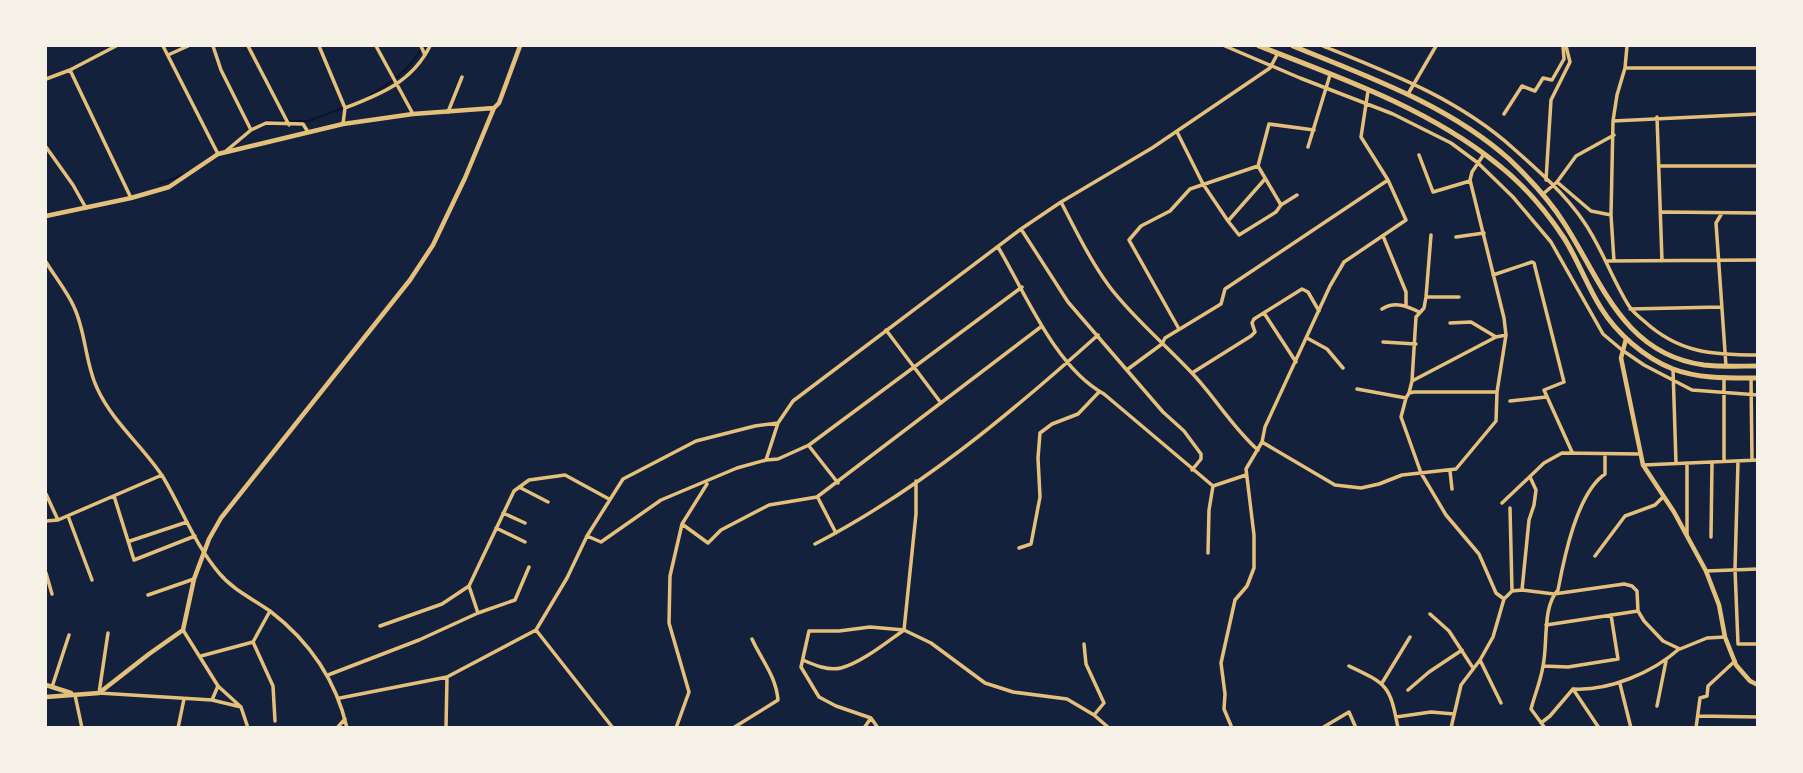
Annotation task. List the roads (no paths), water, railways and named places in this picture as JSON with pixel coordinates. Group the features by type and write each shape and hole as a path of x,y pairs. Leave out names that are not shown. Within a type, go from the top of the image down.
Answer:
{"highway":[{"path":"1259,46 1410,108 1454,133 1499,165 1541,207 1563,238 1602,311 1626,339 1645,353 1673,369 1701,376 1754,378"},
{"path":"1293,46 1408,94 1461,123 1506,157 1543,194 1580,248 1604,295 1623,320 1639,335 1678,358 1703,365 1758,366"},
{"path":"1454,133 1461,123"},
{"path":"1499,165 1506,157"}],"street":[{"path":"46,79 116,46"},
{"path":"163,46 221,154"},
{"path":"168,55 188,46"},
{"path":"213,46 221,71 251,130"},
{"path":"248,46 289,125"},
{"path":"319,46 345,108 343,124"},
{"path":"376,46 413,114"},
{"path":"421,46 425,55"},
{"path":"345,108 398,84 411,74 430,46"},
{"path":"99,693 183,630 194,579 221,518 410,280 438,234 465,178 494,108 499,103 520,46"},
{"path":"1225,46 1427,130 1478,163 1513,197 1551,242 1603,334 1622,350 1692,390 1758,394"},
{"path":"1323,46 1415,83 1475,117 1514,148 1583,221 1630,309 1654,331 1674,344 1697,351 1725,355 1758,355"},
{"path":"1408,94 1436,46"},
{"path":"1546,180 1551,100 1570,62 1565,46"},
{"path":"1504,114 1521,87 1535,91 1542,79 1552,80 1564,59 1565,46"},
{"path":"1614,261 1611,215 1613,121 1625,68 1626,46"},
{"path":"766,460 778,423 793,401 1021,229 1176,131 1272,65 1278,53"},
{"path":"1625,68 1758,68"},
{"path":"70,70 131,198"},
{"path":"1308,147 1330,75"},
{"path":"448,112 462,76"},
{"path":"1232,727 1224,709 1221,663 1235,600 1247,586 1254,568 1255,535 1246,469 1262,442 1265,427 1344,262 1406,220 1388,180 1362,137 1368,91"},
{"path":"221,154 343,124 413,114 494,108"},
{"path":"1613,121 1758,114"},
{"path":"1657,117 1662,261"},
{"path":"46,216 169,187 221,154 251,130 266,123 303,124 308,132"},
{"path":"1281,205 1258,166 1269,124 1314,130"},
{"path":"1176,131 1203,184 1240,235 1297,195"},
{"path":"1543,194 1557,183 1576,156 1614,135"},
{"path":"46,146 86,208"},
{"path":"1262,442 1335,485 1361,488 1402,475 1450,471 1461,464 1495,424 1506,335 1470,180 1484,154"},
{"path":"1419,155 1433,192 1470,180"},
{"path":"1179,329 1129,240 1141,226 1170,211 1189,188 1258,166"},
{"path":"1659,166 1758,166"},
{"path":"1228,221 1265,179"},
{"path":"1128,369 1162,344 1165,338 1221,304 1225,289 1388,180"},
{"path":"1557,183 1591,211 1611,215"},
{"path":"1061,202 1088,254 1110,287 1192,373 1241,435 1258,450"},
{"path":"1661,212 1758,213"},
{"path":"1722,213 1716,223 1726,366"},
{"path":"1021,229 1062,295 1163,412 1184,431 1201,454 1201,459 1192,470"},
{"path":"1455,237 1484,233"},
{"path":"1431,235 1424,308 1416,317 1412,382 1401,417 1421,473 1446,515 1479,554 1496,593 1504,599"},
{"path":"1383,236 1406,292 1406,306"},
{"path":"998,247 1042,326 1092,388 1213,486"},
{"path":"1606,261 1758,260"},
{"path":"46,262 74,308 96,387 114,419 162,475 204,552 220,575 270,611 303,641 328,675 340,698 347,727"},
{"path":"1493,275 1534,263 1564,382 1544,389 1572,452"},
{"path":"587,536 601,542 661,500 737,468 778,459 809,445 1021,286"},
{"path":"1192,373 1255,334 1252,322 1304,289 1319,311"},
{"path":"1426,297 1459,297"},
{"path":"1382,309 1390,304 1406,306 1419,312"},
{"path":"1630,309 1721,307"},
{"path":"1264,313 1296,362"},
{"path":"1450,323 1471,321 1496,337"},
{"path":"681,524 708,543 721,530 769,505 817,497 1042,326"},
{"path":"886,330 941,403"},
{"path":"815,544 916,481 970,443 1098,335"},
{"path":"1412,382 1496,337 1506,335"},
{"path":"1307,338 1327,349 1343,368"},
{"path":"1626,339 1621,358 1643,465 1687,534 1706,570 1719,605 1725,637 1735,661 1750,681 1758,685"},
{"path":"1383,342 1416,344"},
{"path":"1673,369 1676,463"},
{"path":"1724,377 1724,461"},
{"path":"1643,465 1755,460 1752,395 1754,378"},
{"path":"1357,389 1408,395 1443,390 1497,392"},
{"path":"1019,548 1031,544 1040,496 1040,433 1078,414 1099,392"},
{"path":"1510,401 1546,397"},
{"path":"340,698 447,677 536,630 567,579 587,536 623,479 696,441 778,423"},
{"path":"809,445 838,483"},
{"path":"1502,503 1544,463 1562,453 1640,454"},
{"path":"1545,727 1531,709 1543,666 1546,625 1554,594 1558,590 1571,531 1597,480 1605,474 1605,454"},
{"path":"1738,461 1735,569 1738,644 1758,644"},
{"path":"1687,463 1687,534"},
{"path":"1712,463 1712,537"},
{"path":"1450,471 1452,489"},
{"path":"46,521 58,520 162,475"},
{"path":"380,626 442,604 469,586 514,491 528,480 565,475 609,499"},
{"path":"1213,486 1245,475"},
{"path":"1522,590 1529,520 1536,490 1530,477"},
{"path":"803,660 821,667 840,668 879,648 904,630 916,514 916,481"},
{"path":"676,727 689,692 669,623 670,576 681,524 708,482"},
{"path":"1208,553 1209,510 1213,486"},
{"path":"519,487 548,502"},
{"path":"46,494 58,520"},
{"path":"114,496 134,560 195,536"},
{"path":"817,497 836,533"},
{"path":"1594,556 1625,516 1655,505 1663,497"},
{"path":"1510,508 1512,592"},
{"path":"503,513 525,523"},
{"path":"68,516 92,580"},
{"path":"129,541 187,522"},
{"path":"496,528 525,542"},
{"path":"328,675 427,637 478,612 515,600 529,567"},
{"path":"1706,570 1758,569"},
{"path":"46,573 52,594"},
{"path":"148,595 194,579"},
{"path":"1451,727 1461,685 1493,637 1504,599 1512,592 1522,590 1554,594 1624,584 1632,586 1637,591 1638,611 1663,641 1680,649"},
{"path":"469,586 478,612"},
{"path":"201,656 253,642 270,611"},
{"path":"1546,625 1638,611"},
{"path":"1430,614 1449,631 1472,668"},
{"path":"1543,666 1568,667 1618,659 1611,615"},
{"path":"878,727 871,718 819,697 801,667 809,631 870,627 904,630 931,643 985,682 1013,692 1067,699 1109,727"},
{"path":"183,630 218,686 241,708 248,727"},
{"path":"536,630 613,727"},
{"path":"99,693 108,633"},
{"path":"52,687 69,635"},
{"path":"1382,683 1410,637"},
{"path":"1541,723 1573,689 1620,684 1666,661 1680,649 1707,638 1725,637"},
{"path":"733,727 778,700 772,671 762,662 752,639"},
{"path":"253,642 273,686 275,721"},
{"path":"1084,644 1086,664 1104,703 1094,715"},
{"path":"1408,690 1462,650"},
{"path":"1480,660 1502,704"},
{"path":"1657,706 1666,661"},
{"path":"1696,727 1700,698 1707,696 1708,686 1735,661"},
{"path":"1349,666 1382,683 1391,694 1398,727"},
{"path":"446,727 447,677"},
{"path":"1620,684 1630,727"},
{"path":"46,685 75,694"},
{"path":"212,700 218,686"},
{"path":"1573,689 1599,727"},
{"path":"46,697 99,693 212,700 241,708"},
{"path":"75,694 82,727"},
{"path":"178,727 184,698"},
{"path":"1322,727 1349,712 1356,727"},
{"path":"1396,717 1431,712 1454,714"},
{"path":"1698,716 1758,717"},
{"path":"864,727 871,718"},
{"path":"337,727 345,719"}],"waterway":[{"path":"369,96 400,75 423,46"},
{"path":"263,123 309,121 345,107"},
{"path":"159,184 185,174"}]}
